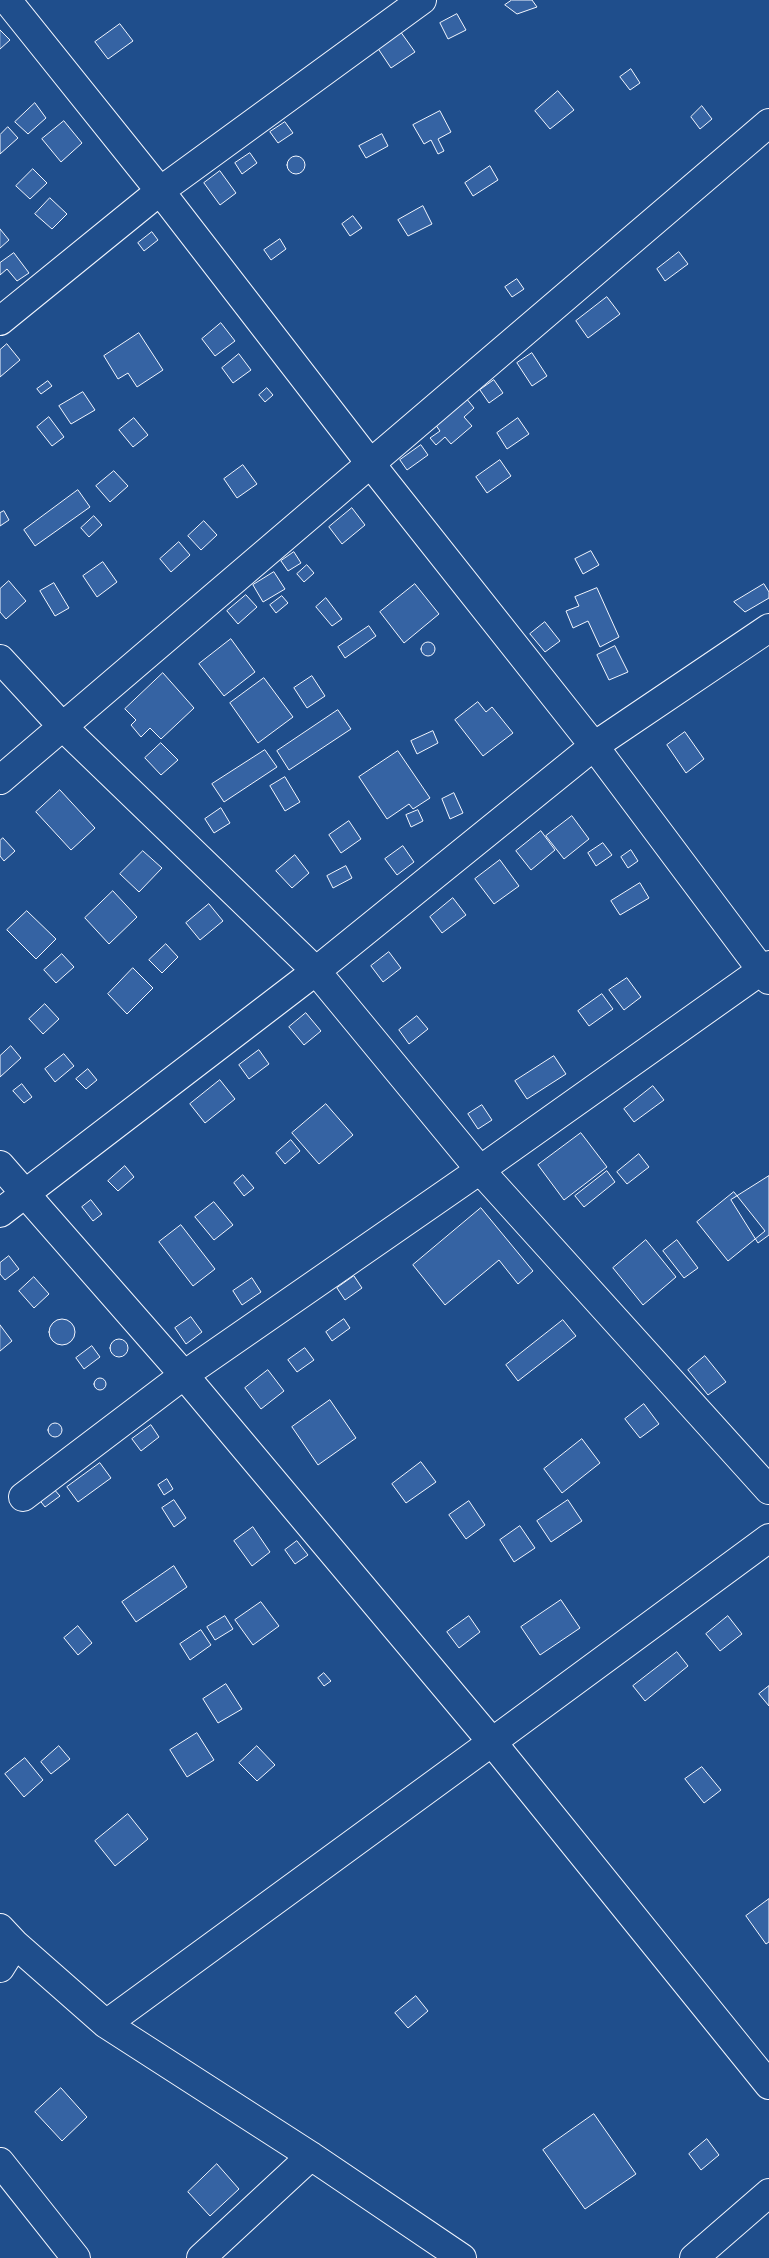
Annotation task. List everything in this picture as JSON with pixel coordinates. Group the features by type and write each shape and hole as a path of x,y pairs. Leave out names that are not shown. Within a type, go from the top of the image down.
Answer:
{"street":[{"path":"6,0 160,191 370,463 594,746 766,972 184,1374 23,1497"},
{"path":"0,321 160,191 422,0"},
{"path":"0,780 769,123"},
{"path":"0,1213 316,971 594,746 769,628"},
{"path":"0,659 62,726 316,971 480,1170 769,1490"},
{"path":"0,1165 184,1374 492,1742 769,2085"},
{"path":"106,2024 769,1538"},
{"path":"0,1968 8,1936 106,2024 311,2156 462,2258"},
{"path":"201,2258 311,2156"},
{"path":"0,2162 76,2258"},
{"path":"694,2258 769,2193"}],"building":[{"path":"512,0 532,0 537,7 517,14 505,5"},
{"path":"457,14 466,30 448,39 440,23"},
{"path":"120,24 133,41 108,59 95,42"},
{"path":"0,30 10,40 0,49"},
{"path":"400,31 415,52 391,68 377,47"},
{"path":"631,69 640,83 630,90 620,77"},
{"path":"558,91 574,110 550,129 535,111"},
{"path":"35,103 46,118 28,134 15,122"},
{"path":"702,106 712,119 700,129 691,117"},
{"path":"440,111 451,132 438,139 444,151 438,154 431,140 424,144 413,125"},
{"path":"64,121 82,143 61,162 42,139"},
{"path":"285,122 293,133 278,143 270,132"},
{"path":"8,127 18,138 0,154 0,135"},
{"path":"382,134 388,146 366,158 359,146"},
{"path":"250,153 257,163 242,174 235,163"},
{"path":"296,156 302,159 305,165 302,171 296,174 290,171 287,165 290,159"},
{"path":"490,166 498,180 473,196 465,183"},
{"path":"33,169 47,183 30,199 16,186"},
{"path":"220,171 236,193 220,205 204,183"},
{"path":"50,198 67,214 52,229 35,214"},
{"path":"423,206 432,224 408,236 398,220"},
{"path":"353,216 362,228 350,236 342,224"},
{"path":"0,229 9,240 0,248"},
{"path":"152,232 158,240 144,251 138,243"},
{"path":"280,239 286,249 271,260 264,250"},
{"path":"679,252 688,264 665,281 657,269"},
{"path":"14,253 29,273 17,281 7,269 0,275 0,263"},
{"path":"517,279 524,289 512,297 505,287"},
{"path":"607,297 620,314 588,338 576,321"},
{"path":"221,323 235,341 215,356 202,339"},
{"path":"139,333 163,370 137,387 128,373 118,379 104,356"},
{"path":"7,344 20,360 0,377 0,350"},
{"path":"532,353 547,376 532,386 517,363"},
{"path":"239,354 251,370 233,383 222,368"},
{"path":"494,380 503,393 489,403 480,390"},
{"path":"48,381 52,386 41,394 37,389"},
{"path":"267,388 273,395 265,402 259,395"},
{"path":"83,392 95,410 71,424 59,406"},
{"path":"466,398 474,408 464,417 472,426 451,444 445,437 436,445 430,438 440,431 435,424"},
{"path":"49,417 64,437 52,446 37,427"},
{"path":"134,418 148,435 133,447 119,430"},
{"path":"518,418 529,434 507,449 497,433"},
{"path":"421,445 428,455 407,470 400,460"},
{"path":"500,460 511,476 487,493 476,477"},
{"path":"243,465 257,484 237,498 224,479"},
{"path":"114,471 128,486 110,502 96,486"},
{"path":"78,490 90,507 35,546 24,530"},
{"path":"352,508 365,525 342,544 329,527"},
{"path":"4,511 9,520 0,526 0,513"},
{"path":"94,516 102,525 89,537 81,528"},
{"path":"204,521 217,535 201,550 188,536"},
{"path":"179,542 190,555 171,572 160,559"},
{"path":"591,551 599,565 583,574 575,559"},
{"path":"294,552 301,563 288,571 281,561"},
{"path":"103,562 117,582 97,597 83,576"},
{"path":"307,565 314,573 304,582 297,574"},
{"path":"274,572 285,589 263,602 253,585"},
{"path":"9,581 26,601 6,619 0,612 0,589"},
{"path":"54,583 69,608 55,616 40,591"},
{"path":"415,584 439,614 404,643 380,612"},
{"path":"764,584 769,592 769,598 745,612 734,602"},
{"path":"597,588 619,637 600,647 588,621 573,628 566,611 579,606 575,597"},
{"path":"246,595 257,607 238,624 227,611"},
{"path":"282,596 288,603 276,613 270,605"},
{"path":"326,598 342,619 332,626 316,607"},
{"path":"545,622 560,641 545,652 530,634"},
{"path":"369,626 376,636 345,658 338,647"},
{"path":"231,639 255,672 224,696 199,664"},
{"path":"428,642 433,644 435,649 433,654 428,656 423,654 421,649 423,644"},
{"path":"615,646 628,672 609,680 597,655"},
{"path":"163,673 194,708 161,739 150,728 141,737 131,725 136,720 125,709"},
{"path":"312,676 325,696 307,708 294,688"},
{"path":"264,678 293,717 258,743 230,703"},
{"path":"478,702 486,712 492,707 513,733 483,756 455,720"},
{"path":"338,710 351,729 289,770 277,751"},
{"path":"433,731 438,743 417,754 411,741"},
{"path":"685,732 704,759 686,773 667,745"},
{"path":"161,743 178,760 161,775 145,758"},
{"path":"265,750 277,767 224,802 212,784"},
{"path":"398,751 430,798 413,809 409,804 387,819 359,777"},
{"path":"285,777 300,802 285,811 270,786"},
{"path":"60,790 95,828 71,850 36,812"},
{"path":"454,793 463,813 450,819 442,799"},
{"path":"221,808 230,823 214,833 205,819"},
{"path":"418,810 423,821 411,827 406,815"},
{"path":"572,816 589,839 564,859 546,836"},
{"path":"349,821 361,839 341,853 329,835"},
{"path":"541,831 555,850 531,870 516,851"},
{"path":"3,838 15,851 4,861 0,856 0,841"},
{"path":"603,843 612,855 596,866 588,853"},
{"path":"403,846 414,862 397,875 385,859"},
{"path":"631,850 638,861 628,868 621,857"},
{"path":"143,851 162,868 139,892 120,874"},
{"path":"295,855 309,873 292,888 276,871"},
{"path":"500,860 519,886 494,904 475,879"},
{"path":"346,866 352,878 333,888 327,876"},
{"path":"640,883 649,898 620,915 611,901"},
{"path":"113,891 137,917 109,944 85,918"},
{"path":"453,898 466,915 442,933 430,917"},
{"path":"209,904 223,921 200,940 186,923"},
{"path":"27,911 56,939 36,959 7,930"},
{"path":"166,944 178,957 162,973 149,960"},
{"path":"389,952 401,968 383,982 371,966"},
{"path":"62,954 74,967 56,983 44,970"},
{"path":"133,968 153,988 127,1014 108,994"},
{"path":"627,978 641,997 624,1010 609,990"},
{"path":"602,994 613,1009 589,1026 578,1011"},
{"path":"45,1004 59,1019 43,1034 29,1019"},
{"path":"306,1013 321,1031 304,1045 289,1027"},
{"path":"417,1016 428,1029 409,1044 399,1030"},
{"path":"11,1046 21,1058 0,1077 0,1056"},
{"path":"259,1050 269,1064 249,1079 239,1065"},
{"path":"64,1054 74,1066 55,1082 45,1069"},
{"path":"554,1056 566,1074 527,1099 515,1081"},
{"path":"88,1069 97,1080 86,1089 76,1079"},
{"path":"220,1080 235,1099 205,1123 190,1104"},
{"path":"22,1084 32,1097 24,1103 13,1091"},
{"path":"653,1086 664,1100 634,1122 624,1109"},
{"path":"326,1104 353,1135 319,1164 292,1133"},
{"path":"482,1105 492,1120 478,1129 468,1114"},
{"path":"581,1133 607,1167 564,1200 538,1165"},
{"path":"291,1140 300,1151 285,1164 276,1153"},
{"path":"639,1154 649,1167 627,1184 617,1172"},
{"path":"125,1166 134,1177 118,1191 108,1181"},
{"path":"607,1171 615,1182 584,1207 575,1196"},
{"path":"243,1175 254,1188 244,1196 234,1183"},
{"path":"769,1176 769,1235 758,1243 731,1200"},
{"path":"734,1192 765,1231 728,1261 697,1222"},
{"path":"91,1200 102,1214 93,1221 82,1207"},
{"path":"214,1202 233,1225 214,1240 195,1217"},
{"path":"481,1208 533,1271 518,1284 499,1260 445,1305 413,1265"},
{"path":"181,1225 215,1269 193,1286 159,1242"},
{"path":"646,1240 676,1277 643,1305 613,1268"},
{"path":"677,1240 698,1268 684,1278 663,1251"},
{"path":"9,1256 19,1269 5,1280 0,1274 0,1263"},
{"path":"354,1276 362,1288 345,1300 337,1288"},
{"path":"34,1277 49,1294 34,1308 19,1291"},
{"path":"252,1278 261,1292 242,1305 233,1291"},
{"path":"191,1317 202,1332 186,1344 175,1328"},
{"path":"62,1319 71,1323 75,1332 71,1341 62,1345 53,1341 49,1332 53,1323"},
{"path":"344,1319 350,1328 332,1341 326,1332"},
{"path":"563,1320 576,1336 518,1381 506,1365"},
{"path":"0,1325 12,1341 0,1351"},
{"path":"119,1339 125,1342 128,1348 125,1354 119,1357 113,1354 110,1348 113,1342"},
{"path":"92,1346 100,1357 84,1369 76,1358"},
{"path":"305,1348 314,1360 297,1372 288,1360"},
{"path":"705,1356 726,1382 708,1395 688,1370"},
{"path":"268,1370 284,1391 261,1409 245,1388"},
{"path":"102,1378 105,1379 105,1389 98,1390 95,1389 94,1382 95,1379"},
{"path":"330,1400 356,1438 318,1465 292,1427"},
{"path":"644,1404 659,1424 640,1438 625,1419"},
{"path":"55,1423 60,1425 62,1430 60,1435 55,1437 50,1435 48,1430 50,1425"},
{"path":"151,1425 159,1437 141,1451 132,1439"},
{"path":"582,1439 600,1463 562,1493 544,1469"},
{"path":"421,1462 436,1482 406,1503 392,1484"},
{"path":"100,1463 111,1478 78,1502 67,1487"},
{"path":"167,1479 173,1489 164,1495 158,1485"},
{"path":"52,1487 60,1496 45,1507 38,1498"},
{"path":"174,1500 186,1518 174,1527 162,1508"},
{"path":"568,1500 582,1521 551,1542 537,1521"},
{"path":"469,1501 485,1525 466,1539 449,1515"},
{"path":"520,1526 535,1548 514,1562 500,1540"},
{"path":"253,1527 270,1552 252,1566 234,1541"},
{"path":"297,1541 308,1555 295,1564 285,1550"},
{"path":"174,1566 187,1587 136,1622 122,1602"},
{"path":"561,1600 580,1628 540,1655 521,1627"},
{"path":"261,1602 279,1626 253,1645 235,1620"},
{"path":"225,1616 233,1629 215,1640 207,1627"},
{"path":"469,1616 480,1632 459,1648 447,1632"},
{"path":"728,1616 742,1634 720,1651 706,1634"},
{"path":"78,1626 92,1643 78,1655 64,1638"},
{"path":"201,1630 211,1645 190,1660 180,1644"},
{"path":"677,1652 688,1666 645,1701 633,1686"},
{"path":"324,1673 331,1681 324,1686 318,1678"},
{"path":"226,1684 242,1709 218,1723 203,1699"},
{"path":"769,1686 769,1706 759,1694"},
{"path":"197,1733 214,1760 187,1777 170,1750"},
{"path":"59,1746 70,1759 51,1774 41,1762"},
{"path":"257,1746 275,1765 257,1781 239,1763"},
{"path":"25,1758 43,1780 24,1797 5,1774"},
{"path":"702,1767 721,1790 704,1803 685,1779"},
{"path":"128,1814 148,1839 115,1866 95,1841"},
{"path":"769,1899 769,1942 766,1944 746,1916"},
{"path":"416,1996 428,2011 408,2028 395,2013"},
{"path":"61,2088 87,2117 62,2141 35,2112"},
{"path":"594,2114 636,2174 585,2209 543,2150"},
{"path":"707,2139 719,2155 701,2170 689,2154"},
{"path":"217,2164 239,2189 210,2216 188,2192"}]}
